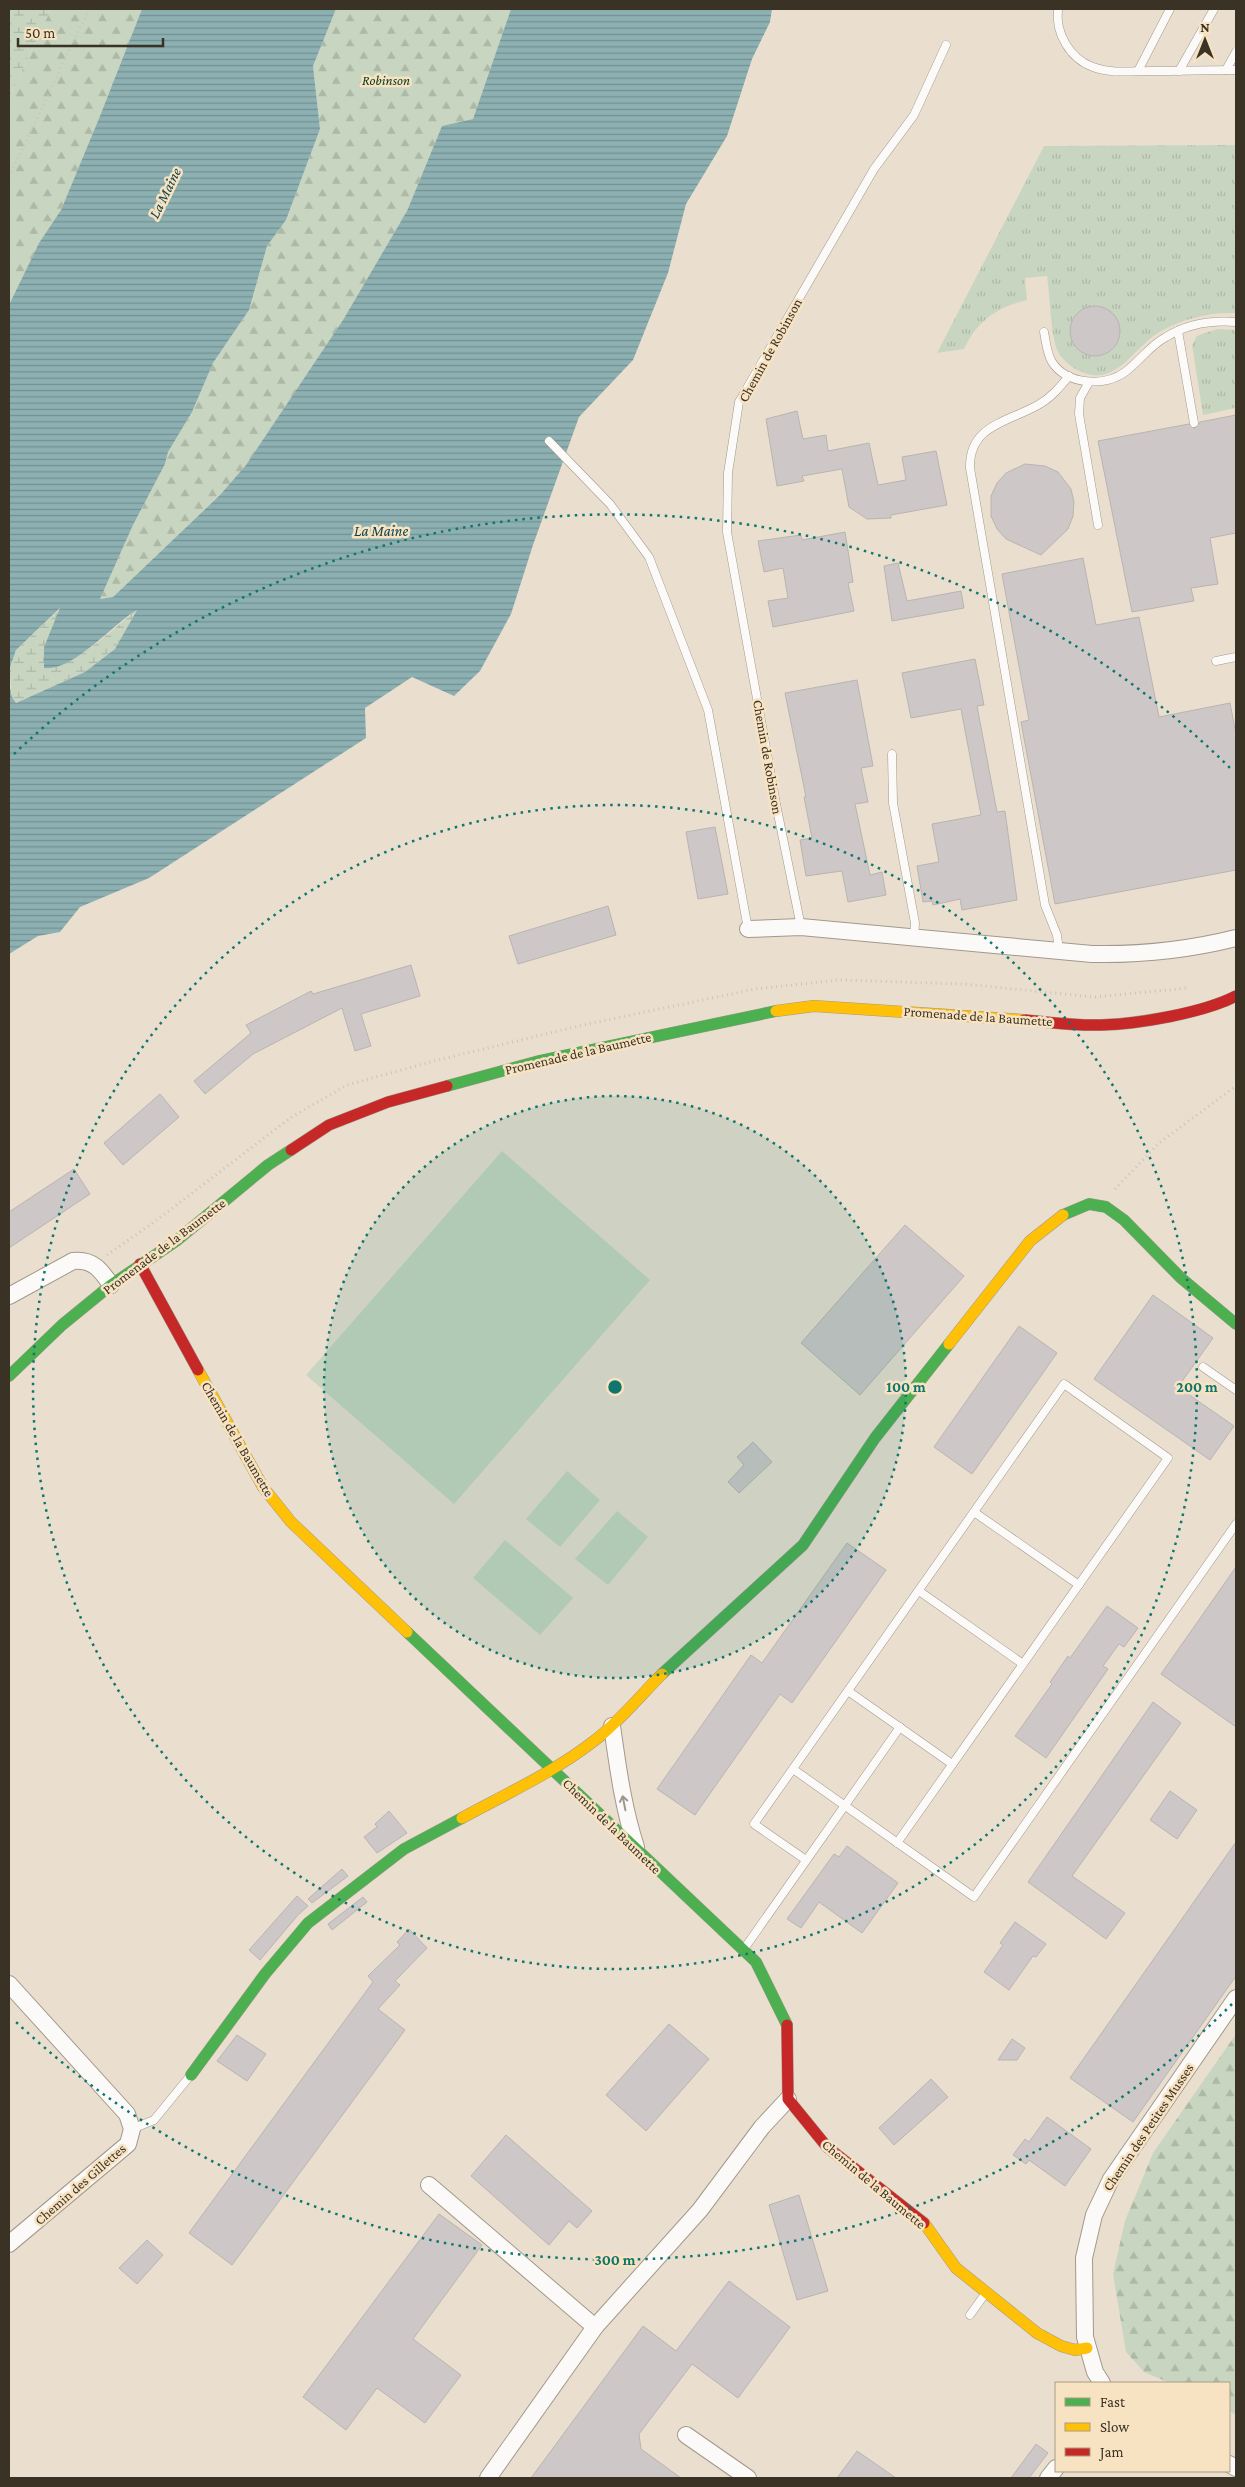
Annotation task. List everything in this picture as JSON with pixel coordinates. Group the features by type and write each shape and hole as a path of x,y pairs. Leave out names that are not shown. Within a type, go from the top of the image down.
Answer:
{"street":[{"path":"748,930 801,926 1092,954 1150,954 1180,950 1236,938"},
{"name":"Promenade de la Baumette","path":"9,1376 62,1326 111,1285 176,1241 268,1165 329,1124 388,1102 539,1061 762,1013 814,1006 1102,1025 1163,1018 1224,1002 1236,996"},
{"path":"191,2075 265,1974 308,1924 404,1849 553,1769 612,1726 660,1675 803,1545 875,1438 1030,1241 1060,1216 1085,1205 1101,1204 1134,1228 1162,1261 1236,1324"},
{"path":"9,1296 73,1261 81,1260 94,1264 104,1273 111,1285"},
{"name":"Chemin de la Baumette","path":"140,1264 263,1487 291,1522 756,1962 787,2025 788,2099 827,2147 923,2221 956,2268 1037,2333 1062,2346 1075,2350 1087,2348"},
{"path":"612,1726 627,1820 637,1849"},
{"path":"9,1984 130,2121"},
{"name":"Chemin des Petites Musses","path":"1101,2382 1095,2372 1085,2337 1084,2258 1094,2215 1111,2179 1236,1998"},
{"path":"488,2478 595,2327 700,2210 762,2127 788,2099"},
{"name":"Chemin des Gillettes","path":"9,2244 128,2144 130,2121"},
{"path":"429,2185 595,2327"},
{"path":"686,2435 748,2478"}],"lane":[{"path":"1058,9 1061,34 1066,45 1082,61 1103,70 1236,70"},
{"path":"1138,71 1170,9"},
{"path":"1179,71 1214,9"},
{"name":"Chemin de Robinson","path":"801,926 776,804 727,532 728,473 738,411 744,394 864,186 914,115 946,45"},
{"path":"1226,70 1236,52"},
{"path":"1044,332 1052,362 1069,376 1089,382 1112,379 1124,374 1152,346 1178,330 1207,322 1236,322"},
{"path":"1178,330 1194,423"},
{"path":"1059,951 1057,935 1050,920 1044,896 972,478 970,455 977,439 985,431 1052,396 1069,376"},
{"path":"1089,382 1080,398 1079,414 1098,525"},
{"path":"549,441 610,504 649,557 708,710 748,930"},
{"path":"1216,661 1236,657"},
{"path":"892,754 893,803 915,923 914,937"},
{"path":"1203,1367 1236,1390"},
{"path":"806,1860 754,1824 1064,1384 1168,1458 897,1842"},
{"path":"974,1512 1079,1585"},
{"path":"793,1769 974,1897 1236,1524"},
{"path":"919,1591 1023,1664"},
{"path":"848,1691 952,1764"},
{"path":"743,1950 900,1727"},
{"path":"130,2121 154,2120 191,2075"},
{"path":"970,2315 986,2293"}],"path":[{"path":"9,177 90,9"},
{"path":"1101,1204 1158,1143 1236,1086"}],"green space":[{"path":"9,9 51,9 9,98"},
{"path":"51,9 142,9 61,210 39,243 9,305 9,98"},
{"name":"Robinson","path":"336,9 511,9 473,119 442,126 407,211 343,320 246,465 220,495 113,597 100,599 133,525 165,464 168,452 192,412 213,363 249,310 267,246 286,220 320,129 313,66"},
{"path":"1236,145 1236,313 1208,315 1189,319 1171,326 1152,337 1114,371 1103,375 1091,375 1077,370 1070,365 1063,359 1056,348 1047,276 1025,278 1027,300 997,311 989,317 975,331 964,349 937,353 1044,146","holes":["1095,311 1110,318 1114,324 1115,333 1106,348 1095,351 1084,348 1079,344 1075,329 1081,316"]},
{"path":"1217,329 1236,330 1236,408 1203,415 1192,345 1197,336"},
{"path":"62,607 44,647 44,668 66,663 79,655 106,636 138,608 115,649 85,672 16,703 12,697 9,670 16,650"},
{"path":"502,1151 650,1280 454,1504 306,1375"},
{"path":"567,1471 600,1500 560,1547 526,1519"},
{"path":"617,1511 648,1537 608,1585 575,1559"},
{"path":"505,1540 573,1598 540,1635 473,1578"},
{"path":"1236,2034 1236,2415 1230,2412 1230,2382 1168,2382 1144,2372 1126,2352 1113,2274 1125,2221 1153,2153"}],"water":[{"name":"La Maine","path":"142,9 336,9 313,66 320,129 286,220 267,246 249,310 213,363 192,412 168,452 165,464 133,525 100,599 113,597 220,495 246,465 343,320 407,211 442,126 473,119 511,9 772,9 770,22 752,59 727,136 686,204 668,273 633,360 579,417 533,545 511,614 480,671 454,696 412,677 365,708 366,738 149,878 80,907 60,932 38,936 9,954 9,683 12,697 16,703 85,672 115,649 137,610 80,655 55,667 44,668 44,647 60,608 16,650 9,670 9,305 39,243 61,210"}],"building":[{"path":"1090,306 1100,306 1113,313 1120,326 1120,336 1113,349 1100,356 1090,356 1081,352 1074,345 1070,336 1070,326 1074,317 1081,310"},
{"path":"797,411 803,439 826,435 828,451 869,443 878,485 906,480 902,457 936,451 947,505 891,515 891,518 867,519 849,507 842,469 802,476 804,481 777,486 766,419"},
{"path":"1236,415 1236,533 1210,538 1218,584 1191,588 1194,601 1132,612 1098,441 1189,424 1195,428 1200,422"},
{"path":"1025,464 1045,466 1058,472 1071,489 1074,502 1073,516 1068,529 1041,555 1006,539 997,529 991,516 991,496 997,483 1006,473"},
{"path":"845,532 853,582 848,583 854,611 773,627 768,601 788,598 783,568 764,572 758,541 801,535 802,540"},
{"path":"1083,558 1096,625 1139,617 1159,717 1230,703 1236,734 1236,870 1055,904 1021,722 1029,720 1002,574"},
{"path":"898,563 907,601 961,591 964,608 892,621 884,566"},
{"path":"975,659 984,705 977,706 997,812 1005,811 1017,900 962,910 960,899 933,905 932,901 923,902 917,866 939,862 932,824 981,815 961,709 911,718 902,673"},
{"path":"857,680 873,766 861,768 868,802 855,804 870,875 882,872 886,895 848,902 842,871 806,876 800,840 812,838 804,797 806,797 785,693"},
{"path":"715,827 728,894 698,899 686,832"},
{"path":"608,906 616,935 518,964 509,936"},
{"path":"411,965 420,996 361,1014 371,1046 355,1051 342,1008 253,1054 205,1094 194,1081 251,1033 246,1025 311,991 313,994"},
{"path":"160,1094 179,1117 123,1165 104,1143"},
{"path":"74,1169 90,1194 9,1248 9,1212"},
{"path":"905,1225 964,1276 860,1395 801,1343"},
{"path":"1153,1295 1213,1338 1178,1387 1234,1426 1210,1460 1094,1379"},
{"path":"1019,1326 1057,1353 972,1474 934,1447"},
{"path":"753,1442 772,1462 739,1493 728,1482 744,1465 737,1457"},
{"path":"847,1543 886,1570 792,1703 780,1694 695,1815 657,1789 751,1655 762,1663"},
{"path":"1236,1567 1236,1727 1161,1674"},
{"path":"1107,1606 1138,1628 1124,1647 1119,1644 1103,1666 1108,1669 1046,1758 1015,1736 1052,1684 1050,1682 1068,1656 1070,1658"},
{"path":"1153,1702 1181,1723 1072,1876 1125,1913 1106,1939 1028,1882"},
{"path":"1170,1791 1197,1810 1177,1839 1150,1820"},
{"path":"389,1811 407,1833 377,1853 364,1837 377,1827 375,1824"},
{"path":"1236,1842 1236,1976 1133,2122 1070,2078"},
{"path":"847,1846 898,1883 862,1933 819,1902 801,1928 787,1919 834,1854 839,1857"},
{"path":"342,1869 348,1876 312,1903 308,1899"},
{"path":"297,1896 308,1906 260,1960 249,1950"},
{"path":"363,1897 367,1902 332,1930 328,1924"},
{"path":"1015,1922 1046,1944 1036,1957 1033,1956 1009,1990 984,1972 1003,1945 1000,1943"},
{"path":"409,1929 427,1948 395,1981 400,1985 378,2009 405,2030 232,2265 189,2233 373,1982 368,1976 400,1945 397,1942"},
{"path":"669,2024 709,2059 646,2131 606,2095"},
{"path":"237,2035 266,2054 247,2081 217,2061"},
{"path":"1012,2039 1025,2048 1017,2060 998,2060"},
{"path":"931,2079 948,2097 894,2145 879,2128"},
{"path":"1047,2117 1091,2149 1065,2186 1029,2160 1026,2164 1013,2155 1025,2139 1029,2142"},
{"path":"506,2135 592,2211 577,2228 569,2221 549,2245 471,2176"},
{"path":"799,2195 828,2291 797,2300 769,2205"},
{"path":"439,2214 482,2245 413,2339 461,2375 425,2423 377,2388 346,2430 303,2397"},
{"path":"147,2240 163,2255 137,2284 119,2268"},
{"path":"729,2281 790,2327 738,2398 692,2364 639,2434 641,2449 681,2478 531,2478 643,2326 676,2351"},
{"path":"1036,2444 1048,2453 1029,2478 1011,2478"},
{"path":"857,2451 896,2478 837,2478"}],"traffic: fast":[{"path":"447,1086 539,1061 776,1011"},
{"path":"9,1376 62,1325 111,1285 176,1241 268,1165 291,1150"},
{"path":"1063,1215 1089,1204 1106,1207 1124,1220 1181,1278 1236,1324"},
{"path":"662,1674 803,1545 875,1438 949,1344"},
{"path":"407,1632 756,1962 787,2025"},
{"path":"191,2075 265,1974 308,1923 404,1849 462,1818"}],"traffic: slow":[{"path":"776,1011 814,1006 1024,1020"},
{"path":"949,1344 1030,1241 1063,1215"},
{"path":"198,1370 263,1487 291,1522 407,1632"},
{"path":"462,1818 530,1782 579,1752 612,1726 662,1674"},
{"path":"924,2223 956,2268 1037,2333 1061,2346 1075,2350 1087,2348"}],"traffic: jam":[{"path":"1024,1020 1092,1025 1116,1024 1189,1012 1206,1008 1236,996"},
{"path":"291,1150 329,1125 388,1102 447,1086"},
{"path":"140,1264 198,1370"},
{"path":"787,2025 788,2099 827,2147 924,2223"}]}
